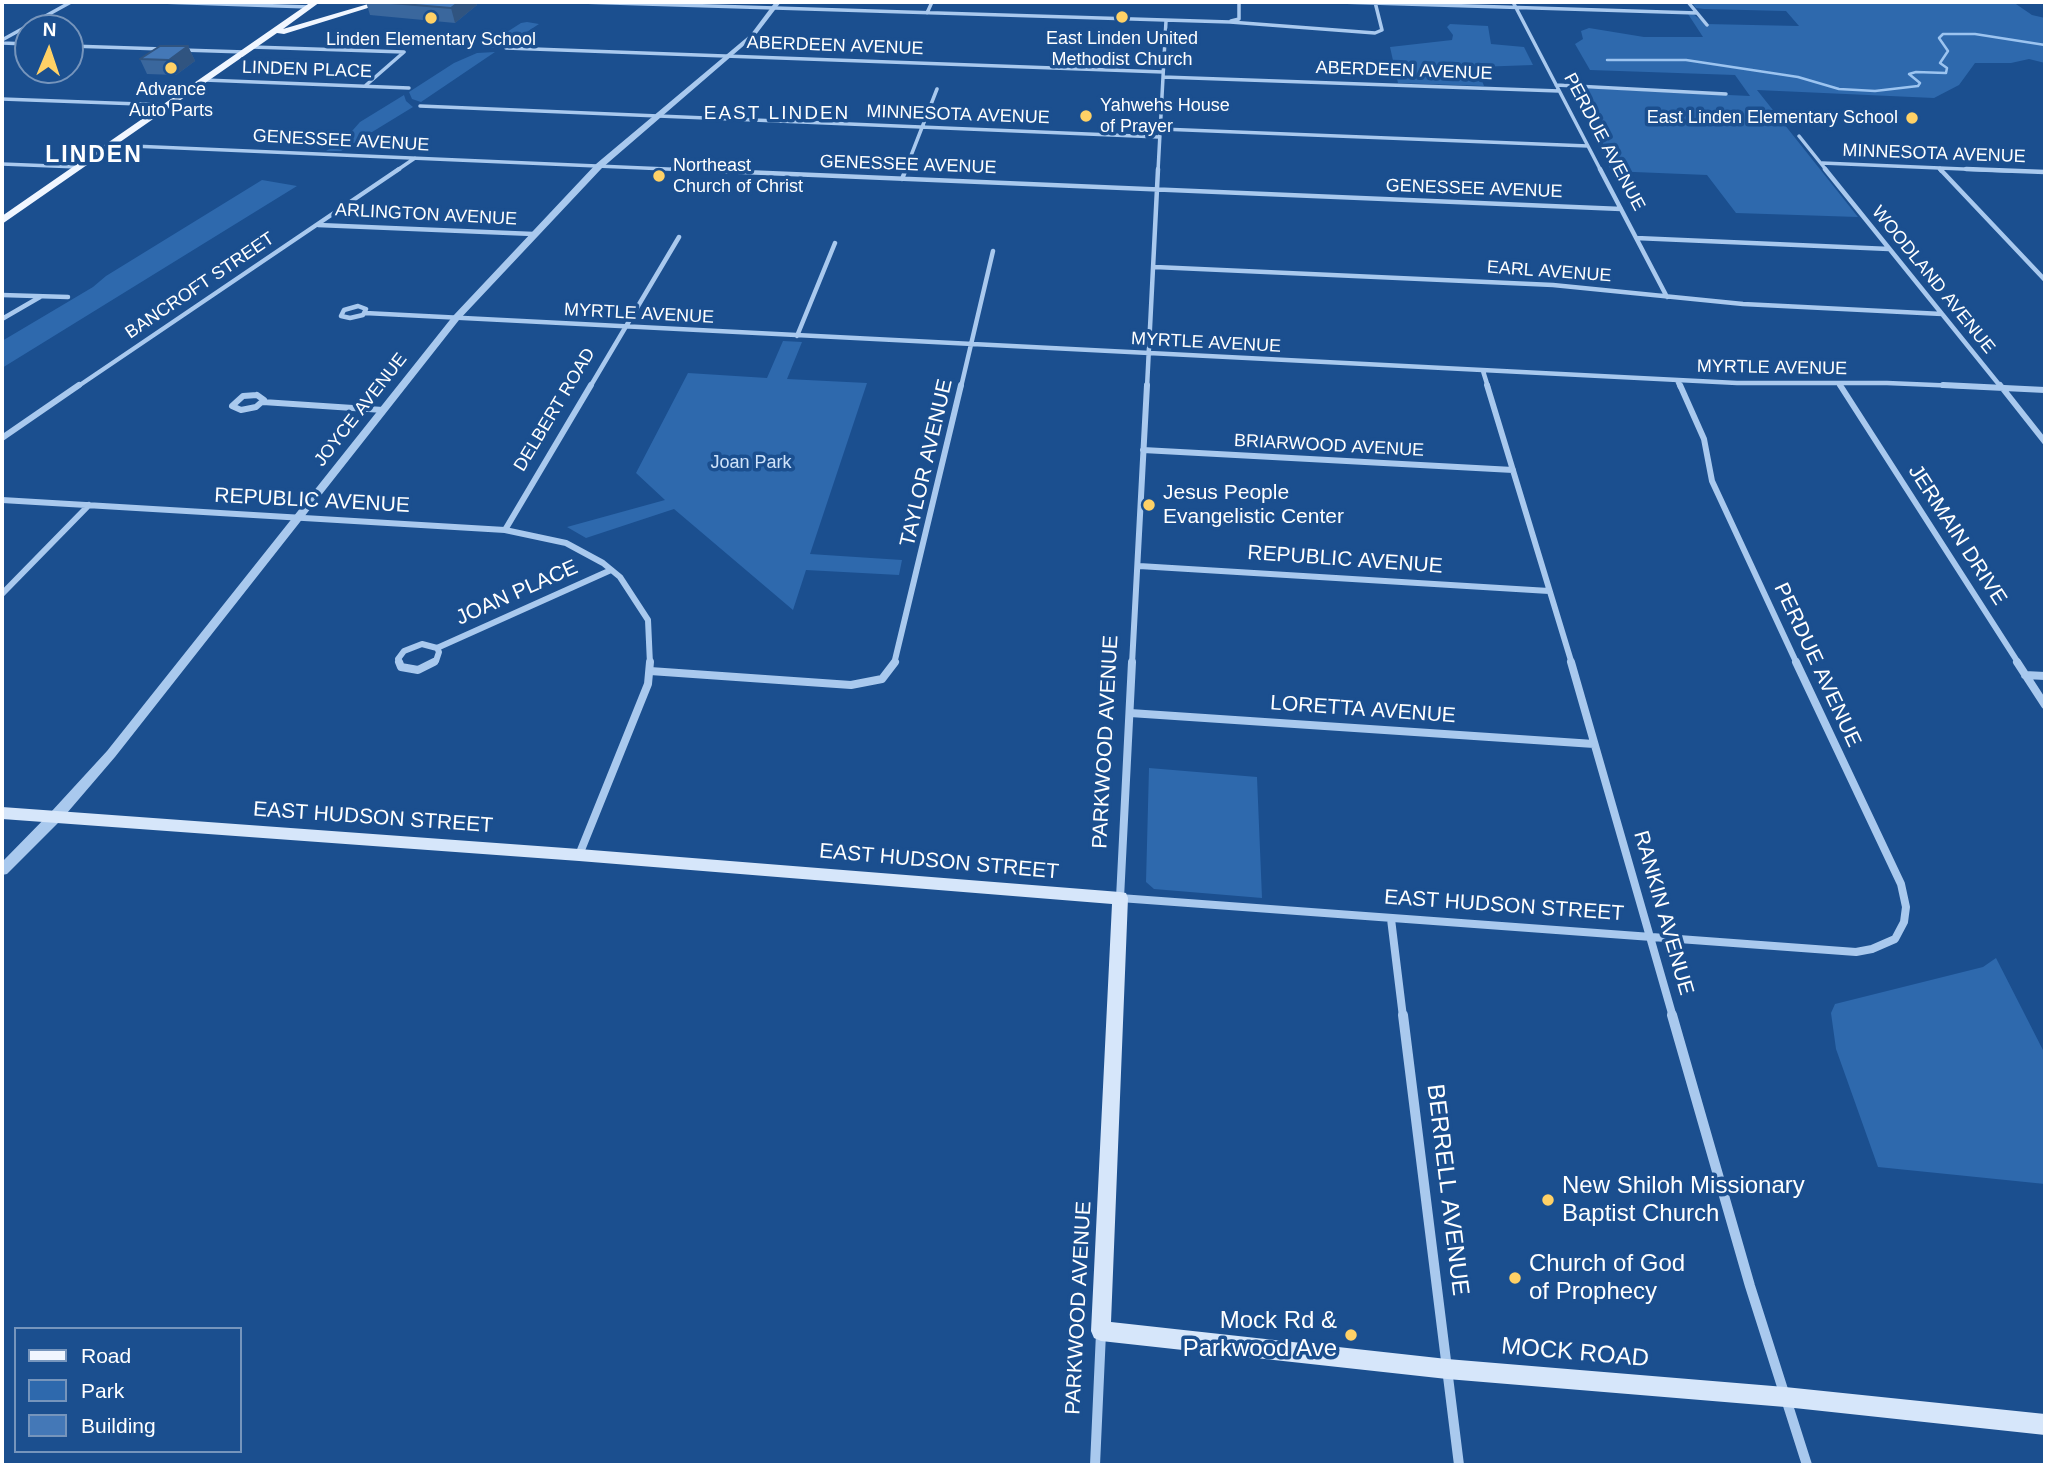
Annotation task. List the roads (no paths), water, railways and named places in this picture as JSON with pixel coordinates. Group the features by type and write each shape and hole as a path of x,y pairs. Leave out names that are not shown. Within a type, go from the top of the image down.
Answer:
{"main road":[{"path":"271,34 383,2"},
{"path":"2,220 313,4"},
{"path":"292,19 299,24 321,21"},
{"name":"EAST HUDSON STREET","path":"2,813 1120,898"},
{"name":"PARKWOOD AVENUE","path":"1101,1331 1120,898"},
{"name":"MOCK ROAD","path":"1101,1331 1447,1369 1785,1397 2045,1426"}],"street":[{"path":"2,41 71,2"},
{"path":"160,2 313,4"},
{"path":"580,2 776,5 927,13 1230,22 1368,33 1382,30 1375,2"},
{"path":"927,13 932,2"},
{"path":"1230,22 1239,19 1240,2"},
{"path":"1339,2 1514,4 1697,13"},
{"path":"1688,2 1707,25"},
{"name":"PERDUE AVENUE","path":"1514,4 1667,297"},
{"name":"JOYCE AVENUE","path":"2,870 56,816 111,754 457,318 599,166 752,35 776,5"},
{"name":"PARKWOOD AVENUE","path":"1120,898 1166,21"},
{"path":"84,47 167,50"},
{"name":"ABERDEEN AVENUE","path":"506,48 1559,91"},
{"path":"179,50 404,52 365,86"},
{"name":"LINDEN PLACE","path":"204,80 409,88"},
{"path":"1556,85 1726,94"},
{"path":"902,179 937,89"},
{"path":"2,99 167,105"},
{"name":"MINNESOTA AVENUE","path":"420,106 1159,137"},
{"path":"1161,129 1588,145"},
{"name":"WOODLAND AVENUE","path":"1800,136 2045,442"},
{"name":"GENESSEE AVENUE","path":"109,145 1621,209"},
{"name":"BANCROFT STREET","path":"2,438 415,158"},
{"name":"MINNESOTA AVENUE","path":"1822,163 2045,172"},
{"path":"2,164 78,167"},
{"path":"1939,168 2045,280"},
{"name":"ARLINGTON AVENUE","path":"317,225 533,234"},
{"name":"DELBERT ROAD","path":"505,530 679,237"},
{"path":"1636,238 1889,249"},
{"path":"797,336 835,243"},
{"name":"TAYLOR AVENUE","path":"650,671 851,685 882,679 893,667 993,251"},
{"name":"EARL AVENUE","path":"1155,267 1553,285 1743,304 1942,314"},
{"path":"2,295 68,298"},
{"path":"2,319 41,297"},
{"name":"MYRTLE AVENUE","path":"365,313 1677,380 1888,383 2045,390"},
{"name":"RANKIN AVENUE","path":"1483,371 1594,744 1749,1286 1807,1465"},
{"name":"PERDUE AVENUE","path":"1677,380 1704,439 1712,481 1735,533 1901,884 1906,907 1905,922 1895,940 1872,949"},
{"name":"JERMAIN DRIVE","path":"1839,384 2045,705"},
{"path":"263,402 261,396 248,395 235,401 232,406 236,410 246,410 263,402 383,410"},
{"name":"BRIARWOOD AVENUE","path":"1143,450 1513,470"},
{"name":"REPUBLIC AVENUE","path":"2,500 505,530 566,543 611,570"},
{"path":"2,594 89,505"},
{"name":"REPUBLIC AVENUE","path":"1139,566 1549,591"},
{"path":"579,855 648,684 650,671 648,620 620,577 611,570"},
{"name":"JOAN PLACE","path":"437,648 439,652 436,660 425,668 411,670 398,663 400,655 410,647 422,644 437,648 611,570"},
{"path":"2025,675 2045,676"},
{"name":"LORETTA AVENUE","path":"1130,713 1594,744"},
{"name":"EAST HUDSON STREET","path":"1120,898 1856,952 1872,949"},
{"name":"BERRELL AVENUE","path":"1391,919 1435,1252 1459,1465"},
{"name":"PARKWOOD AVENUE","path":"1094,1465 1101,1331"}],"waterway":[{"path":"1607,60 1686,60 1798,77 1839,89 1875,91 1918,86 1920,83 1909,74 1916,72 1946,73 1947,68 1940,63 1948,51 1939,38 1943,34 1975,34 2045,45"}],"place":[{"name":"East Linden United Methodist Church","path":"1122,17"},
{"name":"Linden Elementary School","path":"431,18"},
{"name":"Advance Auto Parts","path":"171,68"},
{"name":"Yahwehs House of Prayer","path":"1086,116"},
{"name":"East Linden Elementary School","path":"1912,118"},
{"name":"Northeast Church of Christ","path":"659,176"},
{"name":"Jesus People Evangelistic Center","path":"1149,505"},
{"name":"New Shiloh Missionary Baptist Church","path":"1548,1200"},
{"name":"Church of God of Prophecy","path":"1515,1278"},
{"name":"Mock Rd & Parkwood Ave","path":"1351,1335"}],"district":[{"name":"EAST LINDEN","path":"777,114"},
{"name":"LINDEN","path":"94,156"}],"park label":[{"name":"Joan Park","path":"751,463"}]}
